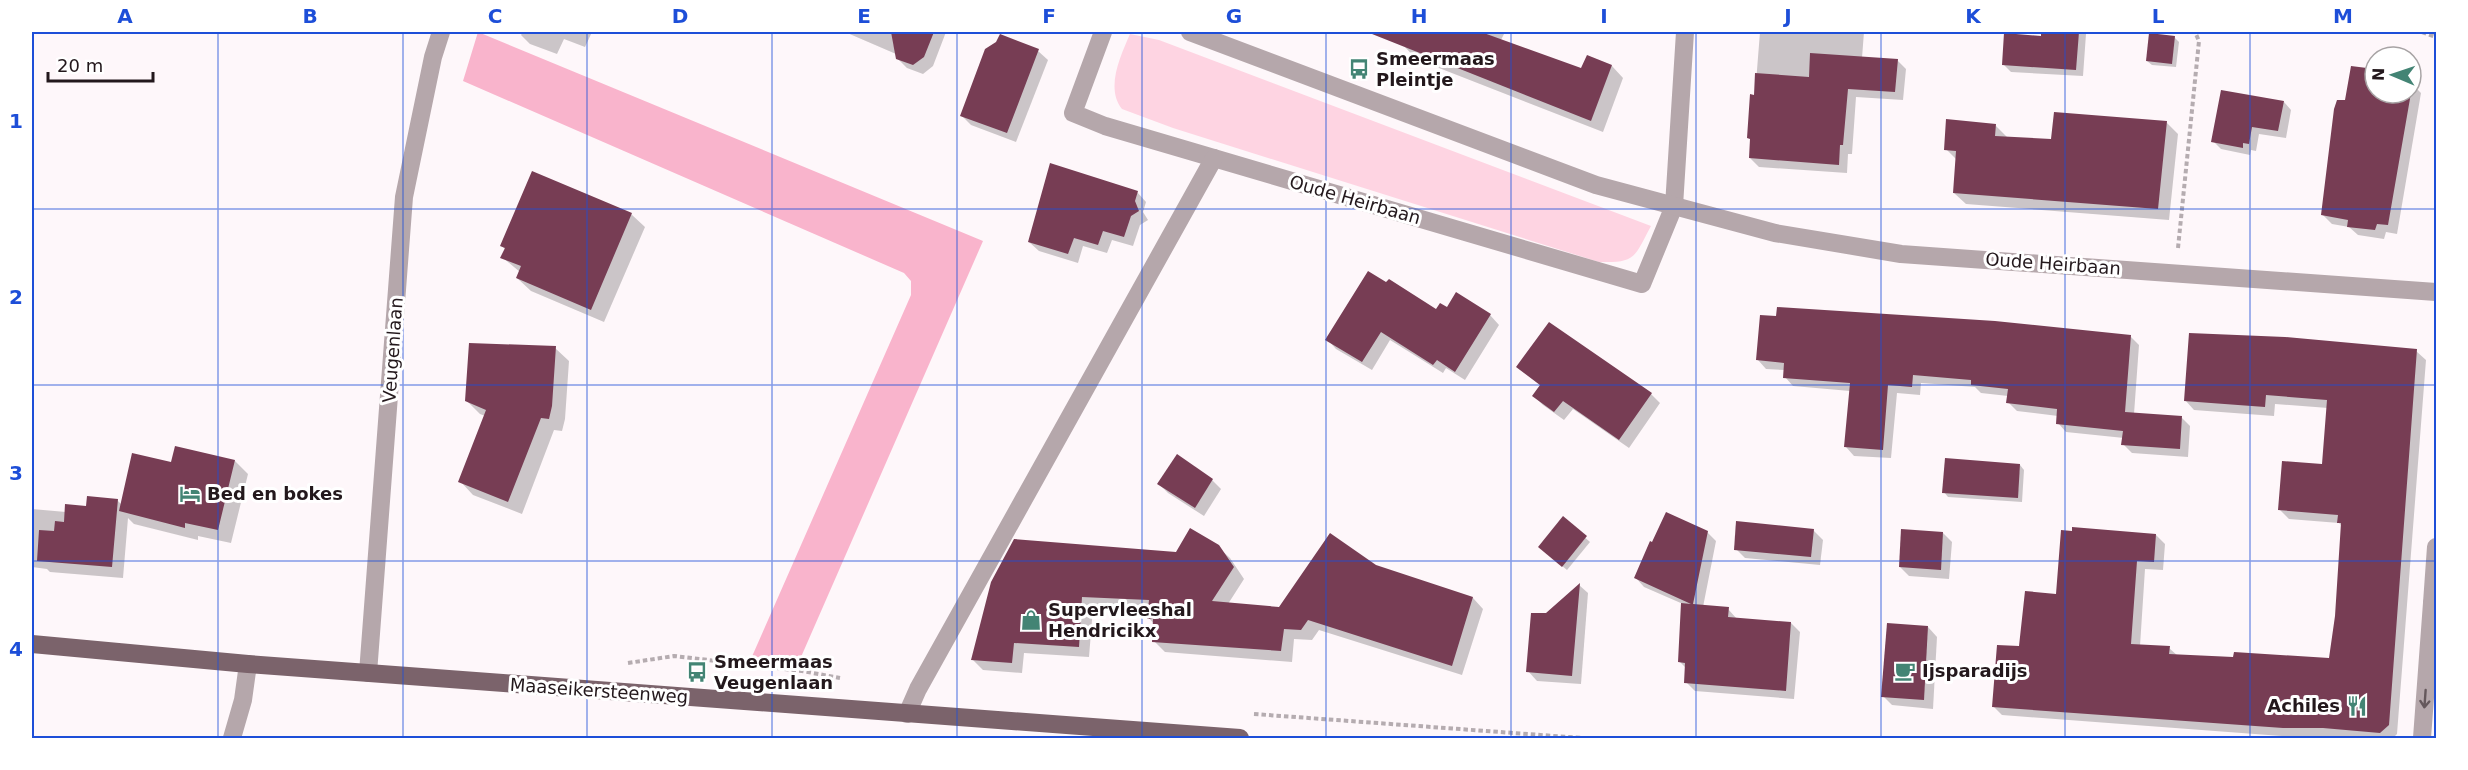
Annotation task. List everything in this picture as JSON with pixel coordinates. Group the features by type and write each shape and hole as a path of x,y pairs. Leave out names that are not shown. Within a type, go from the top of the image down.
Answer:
{"main road":[{"name":"Maaseikersteenweg","path":"32,644 248,664 1240,738"}],"street":[{"name":"Veugenlaan","path":"368,673 404,197 433,57 441,32"},
{"name":"Oude Heirbaan","path":"1103,32 1073,113 1105,126 1642,284 1674,206"},
{"name":"Oude Heirbaan","path":"1190,32 1596,186 1775,233 1901,254 2436,292"},
{"path":"1674,206 1685,32"},
{"path":"907,714 918,689 1214,158"},
{"path":"2422,738 2434,603 2436,547"},
{"path":"232,738 243,700 248,664"}],"path":[{"path":"2175,273 2199,41 2195,32"},
{"path":"2422,32 2436,37"}],"shaded area":[{"path":"478,32 983,241 801,657 750,661 911,295 911,281 904,273 463,81"},
{"path":"1130,34 1159,40 1651,226 1633,256 1621,261 1599,262 1173,128 1122,109 1117,101 1116,72"}],"building":[{"path":"891,32 934,32 924,57 913,65 896,59"},
{"path":"1367,32 1481,32 1581,68 1587,55 1612,65 1591,121"},
{"path":"2041,32 2079,32 2076,70 2002,65 2004,33 2041,36"},
{"path":"2149,33 2175,36 2172,64 2146,61"},
{"path":"1000,34 1039,49 1007,133 960,116 985,49 996,42"},
{"path":"1810,53 1898,59 1895,92 1848,89 1839,165 1749,158 1750,139 1747,138 1750,94 1754,95 1755,73 1809,77"},
{"path":"2351,66 2363,68 2363,105 2409,105 2388,225 2377,224 2375,230 2347,227 2348,220 2321,215 2334,109 2337,100 2345,100"},
{"path":"2221,90 2284,101 2278,131 2252,127 2249,144 2243,143 2243,148 2211,142"},
{"path":"2054,112 2167,121 2158,209 1953,193 1956,151 1944,150 1946,119 1996,124 1995,136 2051,139"},
{"path":"1050,163 1138,191 1135,201 1139,211 1131,216 1124,237 1103,231 1098,245 1074,238 1068,254 1028,242"},
{"path":"532,171 632,213 591,310 516,278 521,266 500,258 505,248 500,246"},
{"path":"1368,271 1386,282 1389,279 1436,309 1440,303 1447,307 1456,292 1491,314 1455,372 1437,360 1433,365 1381,332 1362,362 1325,340"},
{"path":"1777,307 1995,321 2131,335 2125,412 2182,416 2180,449 2121,445 2123,431 2056,424 2057,409 2006,403 2008,389 1971,385 1971,380 1913,375 1912,387 1888,385 1883,450 1844,447 1850,383 1783,378 1784,363 1756,360 1760,315 1776,316"},
{"path":"1549,322 1652,393 1619,440 1563,401 1554,412 1532,396 1540,385 1516,367"},
{"path":"2189,333 2285,337 2417,349 2389,725 2380,733 1992,707 1997,645 2019,646 2025,591 2056,594 2061,530 2072,531 2072,527 2156,534 2154,562 2137,561 2131,644 2170,646 2169,654 2233,657 2234,652 2329,658 2335,616 2341,523 2337,523 2338,515 2278,510 2282,461 2322,464 2327,400 2266,395 2265,407 2184,401"},
{"path":"469,343 556,346 549,419 541,418 508,502 458,482 486,410 465,401"},
{"path":"175,446 235,460 218,530 185,523 185,528 119,511 132,453 171,462"},
{"path":"1177,454 1213,479 1195,508 1157,484"},
{"path":"1945,458 2020,464 2018,498 1942,493"},
{"path":"87,496 118,499 112,567 37,561 39,530 54,531 55,521 64,522 65,504 86,506"},
{"path":"1666,512 1708,531 1693,604 1729,607 1728,617 1791,622 1786,691 1684,683 1685,663 1678,662 1681,603 1691,604 1634,578"},
{"path":"1563,516 1587,536 1562,567 1538,547"},
{"path":"1736,521 1814,529 1811,557 1734,550"},
{"path":"1190,528 1219,545 1234,567 1212,601 1279,607 1330,533 1376,565 1473,597 1452,666 1308,620 1301,630 1284,629 1281,651 1152,642 1153,619 1147,619 1149,600 1082,597 1079,647 1014,643 1012,663 971,660 991,582 1014,539 1176,552"},
{"path":"1901,529 1943,532 1941,570 1899,567"},
{"path":"1580,583 1572,676 1526,672 1531,613 1546,613"},
{"name":"Ijsparadijs","path":"1887,623 1928,626 1924,700 1881,697"}],"place":[{"name":"Smeermaas Pleintje","path":"1359,69"},
{"name":"Bed en bokes","path":"190,494"},
{"name":"Supervleeshal Hendricikx","path":"1031,620"},
{"name":"Ijsparadijs","path":"1905,671"},
{"name":"Smeermaas Veugenlaan","path":"697,672"},
{"name":"Achiles","path":"2357,706"}]}
